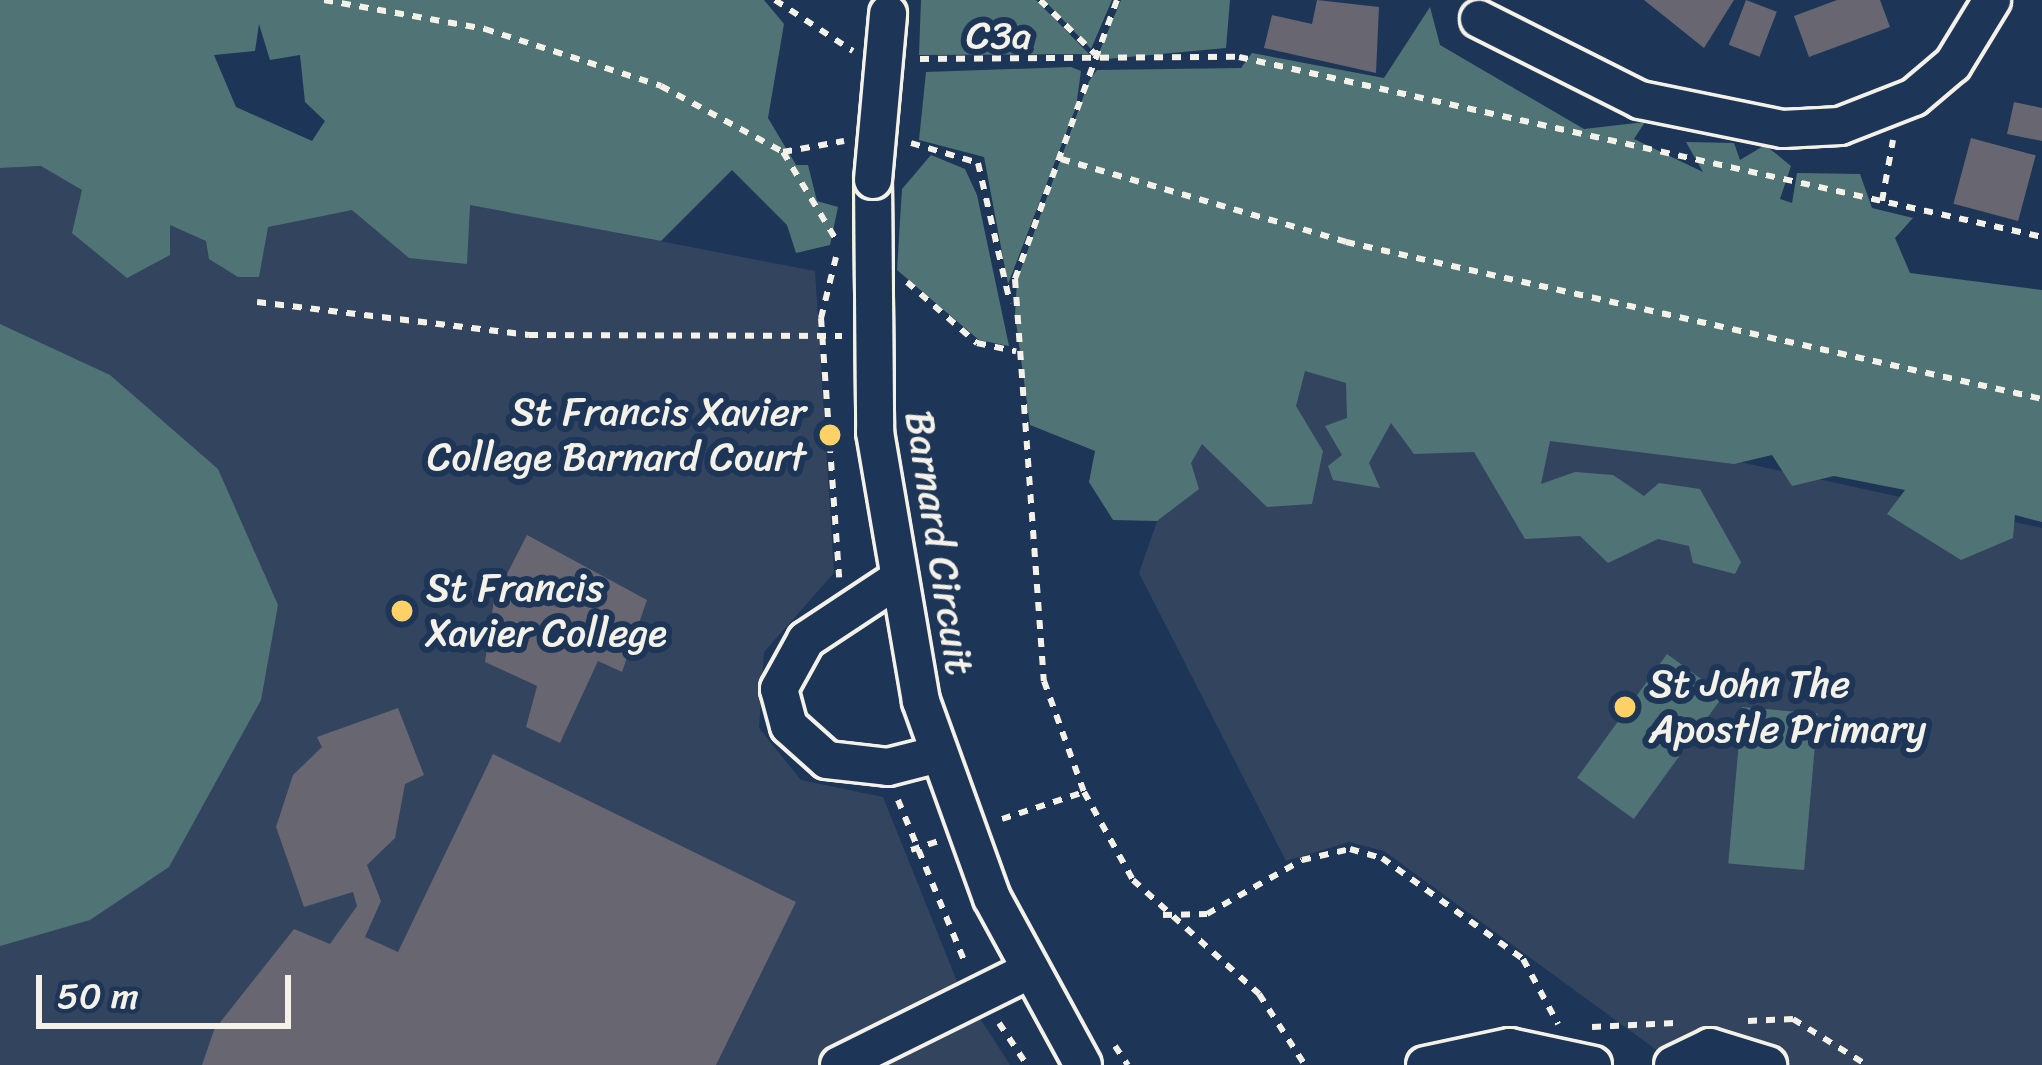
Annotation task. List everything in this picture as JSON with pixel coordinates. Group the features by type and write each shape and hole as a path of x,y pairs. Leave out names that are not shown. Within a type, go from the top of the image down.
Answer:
{"street":[{"path":"1479,19 1640,100 1754,126 1840,126 1899,105 1953,64 1992,0"},
{"name":"Barnard Circuit","path":"889,7 873,179 870,340 895,581 938,754 1026,971 1083,1065"},
{"path":"895,581 806,640 779,688 804,745 827,760 888,767 938,754"},
{"path":"855,1060 1026,971"},
{"path":"1425,1065 1510,1047 1593,1065"},
{"path":"1673,1065 1710,1047 1768,1065"}],"path":[{"path":"324,0 485,29 661,86 783,152 839,244"},
{"path":"775,0 866,52"},
{"path":"1040,0 1094,58"},
{"path":"1012,313 1117,0"},
{"name":"C3a","path":"905,57 1239,57 2042,237"},
{"path":"1882,201 1899,105"},
{"path":"783,152 858,140"},
{"path":"899,142 978,163 1012,313 1044,682 1107,838 1163,916 1259,994 1305,1065"},
{"path":"1060,159 1346,242 2042,399"},
{"path":"838,590 821,333 844,222"},
{"path":"894,293 894,273 977,343 1016,351"},
{"path":"257,302 529,335 821,333 870,340"},
{"path":"888,767 911,850 979,995 1027,1065"},
{"path":"1163,916 1207,914 1302,860 1366,854 1523,959 1560,1028"},
{"path":"1723,1022 1793,1019 1867,1065"},
{"path":"1531,1026 1700,1023"},
{"path":"1103,1030 1128,1065"}],"shaded area":[{"name":"St Francis Xavier College","path":"66,165 405,192 815,271 834,573 764,652 759,728 801,780 883,797 958,984 1010,1065 0,1065 0,168"},
{"name":"St John The Apostle Primary","path":"1226,324 1416,391 2042,528 2042,1065 1677,1065 1384,851 1349,842 1286,861 1139,573"}],"green space":[{"path":"0,0 764,0 784,24 768,118 796,165 808,165 817,201 838,207 830,245 796,253 787,225 732,170 661,241 470,205 467,264 409,258 352,210 268,227 259,277 238,277 209,259 206,241 170,225 170,255 127,278 72,233 82,190 41,166 0,168","holes":["259,24 270,60 300,55 305,102 325,121 312,141 236,107 214,55 255,51"]},
{"path":"921,0 1036,0 1089,54 919,55"},
{"path":"1044,0 1112,0 1091,49"},
{"path":"1121,0 1230,0 1226,48 1096,60"},
{"path":"1430,7 1440,45 1584,129 1645,122 1634,139 1703,172 1686,142 1734,143 1740,160 1765,145 1791,166 1780,199 1792,203 1797,173 1860,174 1872,208 1913,218 1895,238 1910,273 2042,290 2042,522 2015,515 2013,538 1961,560 1887,514 1905,490 1834,476 1792,486 1772,455 1734,464 1550,441 1541,484 1575,472 1613,475 1644,496 1659,483 1700,489 1741,562 1735,574 1693,563 1689,546 1658,539 1608,563 1580,536 1525,539 1474,452 1414,454 1391,423 1369,463 1380,488 1333,480 1328,466 1342,455 1325,426 1347,418 1346,383 1305,371 1296,406 1323,451 1312,504 1267,507 1202,444 1191,463 1199,489 1157,521 1113,520 1089,482 1095,451 1030,425 1015,315 1017,280 1089,81 1097,70 1241,68 1252,53 1384,78"},
{"path":"1071,67 1081,71 1076,107 1008,284 984,157 919,140 926,72"},
{"path":"931,155 965,169 977,195 1009,346 979,340 897,270 902,189"},
{"path":"0,324 110,375 218,469 278,605 261,700 169,867 90,920 0,946"},
{"path":"1667,654 1724,695 1634,819 1577,778"},
{"path":"1742,707 1818,714 1804,870 1728,863"}],"building":[{"path":"1317,0 1379,7 1376,73 1264,48 1272,15 1312,24"},
{"path":"1644,0 1734,0 1704,48"},
{"path":"1746,0 1777,12 1760,57 1729,45"},
{"path":"1837,0 1880,0 1890,27 1809,57 1794,16"},
{"path":"2014,102 2042,108 2042,141 2007,134"},
{"path":"1971,138 2036,155 2018,221 1953,204"},
{"path":"527,535 647,600 622,672 598,661 560,743 526,727 537,686 485,662 494,599"},
{"path":"398,708 424,775 405,784 395,838 367,865 381,901 365,937 398,952 493,754 796,902 716,1065 202,1065 214,1030 294,929 330,944 357,906 353,892 304,907 276,827 293,775 322,747 317,737"}],"place":[{"name":"St Francis Xavier College Barnard Court","path":"830,435"},
{"name":"St Francis Xavier College","path":"402,611"},
{"name":"St John The Apostle Primary","path":"1625,707"}]}
